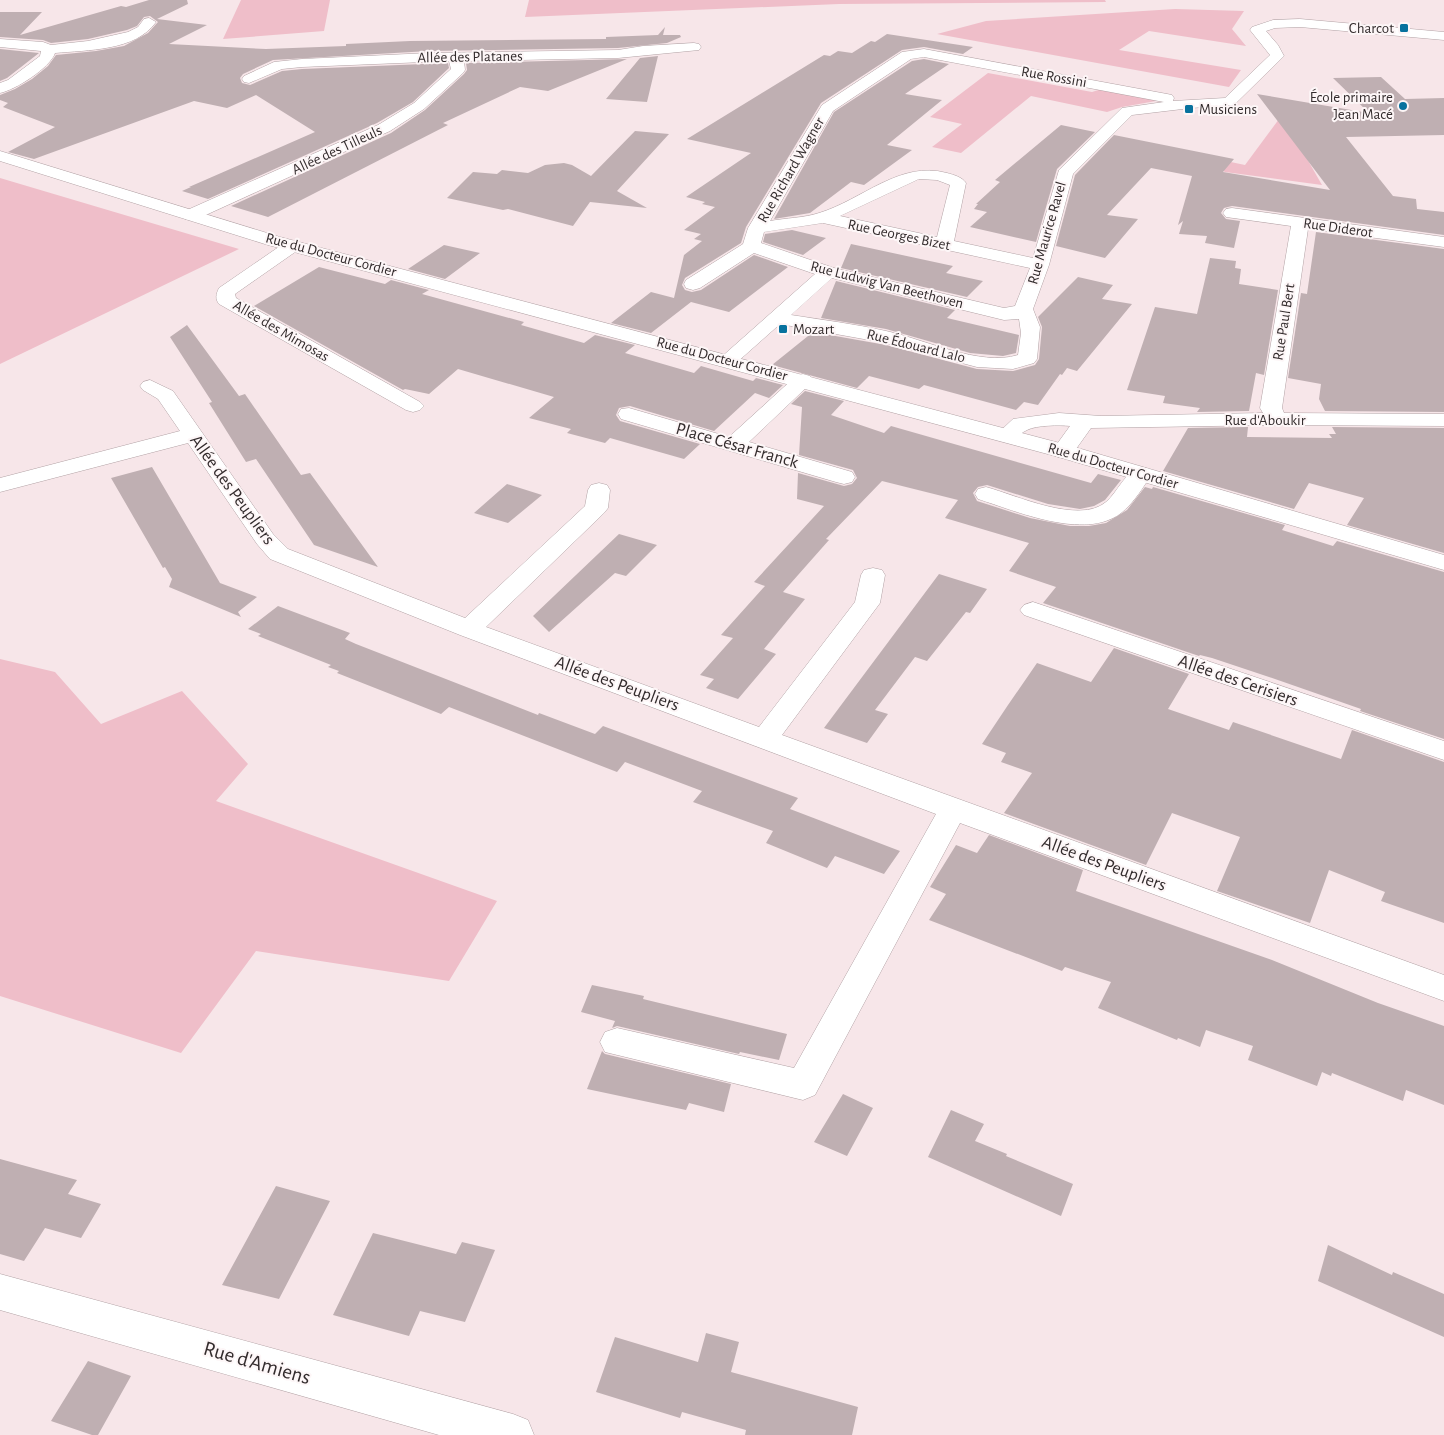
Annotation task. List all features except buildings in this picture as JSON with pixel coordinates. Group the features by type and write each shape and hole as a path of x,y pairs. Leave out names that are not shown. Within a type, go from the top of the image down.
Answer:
{"street":[{"path":"0,43 34,44 50,49 80,46 128,37 146,28 149,22"},
{"name":"Rue Maurice Ravel","path":"1023,309 1040,265 1064,173 1127,111 1191,102 1230,102 1277,56 1273,48 1257,30 1273,24 1300,22 1444,36"},
{"name":"Allée des Platanes","path":"249,79 279,65 456,57 618,54 643,50 694,47"},
{"path":"0,89 13,83 46,58 50,49"},
{"name":"Rue Rossini","path":"916,53 1191,102"},
{"name":"Rue Richard Wagner","path":"752,246 752,238 757,228 827,108 907,55 916,53"},
{"name":"Allée des Tilleuls","path":"191,215 384,128 419,106 452,76 458,70 456,57"},
{"name":"Rue du Docteur Cordier","path":"0,156 292,246 1007,435 1444,563"},
{"path":"823,218 915,175 925,174 953,180 958,183 958,186 944,245"},
{"name":"Rue Diderot","path":"1232,213 1444,242"},
{"name":"Rue Georges Bizet","path":"757,228 823,218 1040,265"},
{"name":"Rue Paul Bert","path":"1277,419 1271,408 1300,223"},
{"name":"Allée des Mimosas","path":"292,246 226,292 226,300 414,406"},
{"path":"693,284 752,246"},
{"name":"Rue Ludwig Van Beethoven","path":"752,246 828,272 1004,314 1015,314 1023,309"},
{"path":"728,360 828,272"},
{"name":"Rue Édouard Lalo","path":"776,318 888,337 980,362 1018,364 1027,359 1031,331 1031,323 1023,309"},
{"path":"733,445 803,380"},
{"name":"Allée des Peupliers","path":"150,386 166,395 265,539 279,554 469,629 953,809 1444,988"},
{"name":"Place César Franck","path":"630,414 844,477"},
{"name":"Rue d'Aboukir","path":"1007,435 1021,424 1059,419 1085,421 1444,420"},
{"path":"1064,451 1085,421"},
{"path":"0,485 192,434"},
{"path":"986,494 1068,518 1093,518 1112,510 1141,474"},
{"path":"469,629 596,508 599,490"},
{"path":"765,738 868,603 873,575"},
{"name":"Allée des Cerisiers","path":"1033,610 1444,751"},
{"path":"617,1042 803,1085 953,809"},
{"name":"Rue d'Amiens","path":"0,1292 504,1434"}],"shaded area":[{"path":"241,0 330,0 324,31 223,39"},
{"path":"529,0 1105,0 1106,2 839,4 525,17"},
{"path":"1175,9 1244,11 1232,29 1246,46 1149,31 1119,50 1241,70 1229,87 937,34 986,21"},
{"path":"988,73 1092,92 1105,88 1155,98 1156,101 1122,107 1107,112 1031,96 961,153 932,147 962,124 930,117"},
{"path":"1282,115 1322,185 1225,172 1193,154 1245,165"},
{"path":"0,178 239,249 0,364"},
{"path":"0,659 55,672 101,724 182,691 248,764 216,801 497,901 449,981 256,951 181,1053 0,996"}],"place":[{"name":"Charcot","path":"1404,28"},
{"name":"École primaire Jean Macé","path":"1403,106"},
{"name":"Musiciens","path":"1189,109"},
{"name":"Mozart","path":"783,329"}]}
